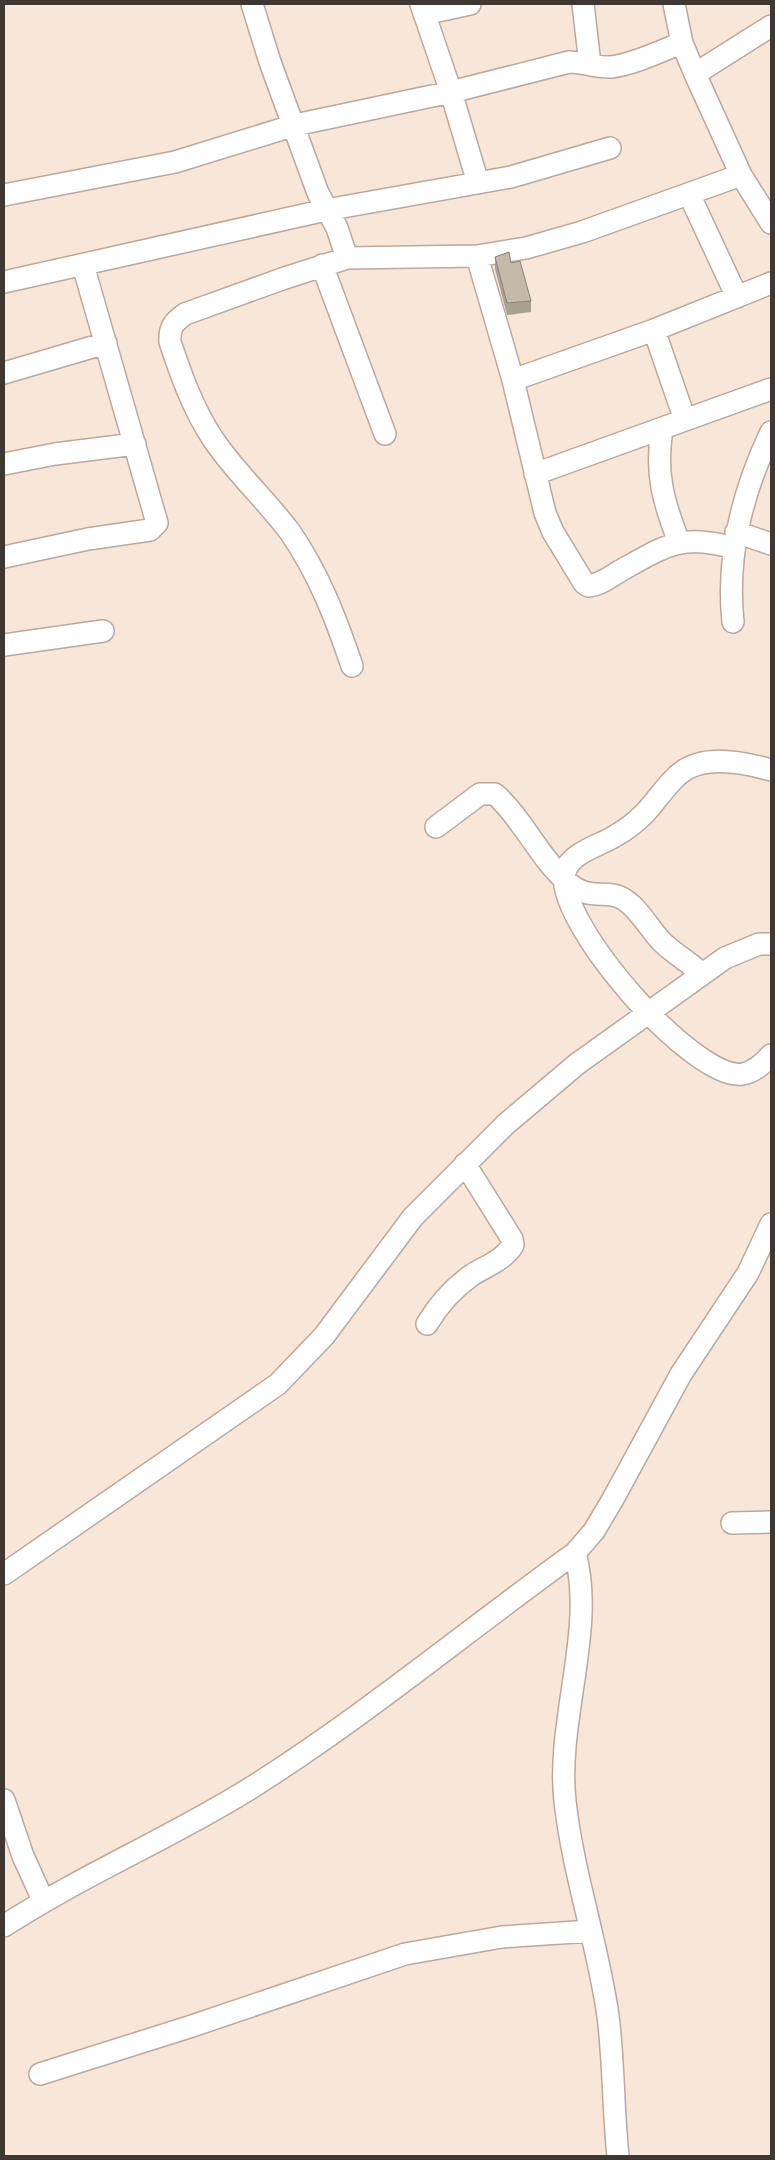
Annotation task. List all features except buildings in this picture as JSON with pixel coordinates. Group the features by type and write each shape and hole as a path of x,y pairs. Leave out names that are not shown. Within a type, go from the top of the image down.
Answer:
{"street":[{"path":"252,4 270,62 295,125 318,193 337,228 347,258"},
{"path":"470,4 423,9 451,92 478,183"},
{"path":"583,4 590,64"},
{"path":"674,4 682,43 695,74 741,175 771,223"},
{"path":"695,74 771,26"},
{"path":"4,195 175,162 295,125 451,92 569,62 600,67 622,64 682,43"},
{"path":"4,282 326,210 478,183 538,169 610,148"},
{"path":"352,666 332,608 311,567 289,532 213,440 197,412 170,342 169,331 175,321 185,314 322,265 347,258 477,256 526,248 582,232 741,175"},
{"path":"689,194 737,297"},
{"path":"477,256 513,380 535,474 553,532 584,583 588,586 598,583 678,542 735,540 771,544"},
{"path":"4,557 150,530 155,527 157,517 82,265"},
{"path":"322,265 385,434"},
{"path":"513,380 654,330 771,282"},
{"path":"654,330 685,420"},
{"path":"4,373 63,358 106,343"},
{"path":"535,474 771,389"},
{"path":"662,429 658,452 658,474 667,510 678,542"},
{"path":"733,622 729,589 735,540 771,432"},
{"path":"4,464 55,454 135,444"},
{"path":"4,645 103,630"},
{"path":"771,770 749,764 717,762 702,763 688,768 678,775 637,822 575,858 566,867 563,879 569,901 584,930 609,966 648,1012 682,1046 706,1064 726,1073 744,1074 761,1065 771,1055"},
{"path":"436,826 480,794 494,794 530,835 563,879 575,890 588,895 615,896 625,900 663,943 702,974"},
{"path":"4,1574 278,1384 324,1336 413,1217 506,1124 577,1064 726,958 759,944 771,944"},
{"path":"427,1324 438,1307 452,1292 504,1256 513,1246 512,1239 465,1164"},
{"path":"4,1926 43,1900 196,1822 256,1785 408,1680 575,1553 594,1531 681,1374 748,1273 771,1224"},
{"path":"732,1523 771,1522"},
{"path":"575,1553 581,1574 581,1617 566,1738 565,1800 577,1872 608,2017 618,2156"},
{"path":"4,1800 23,1856 43,1900"},
{"path":"40,2074 189,2027 405,1954 502,1937 591,1931"}]}
